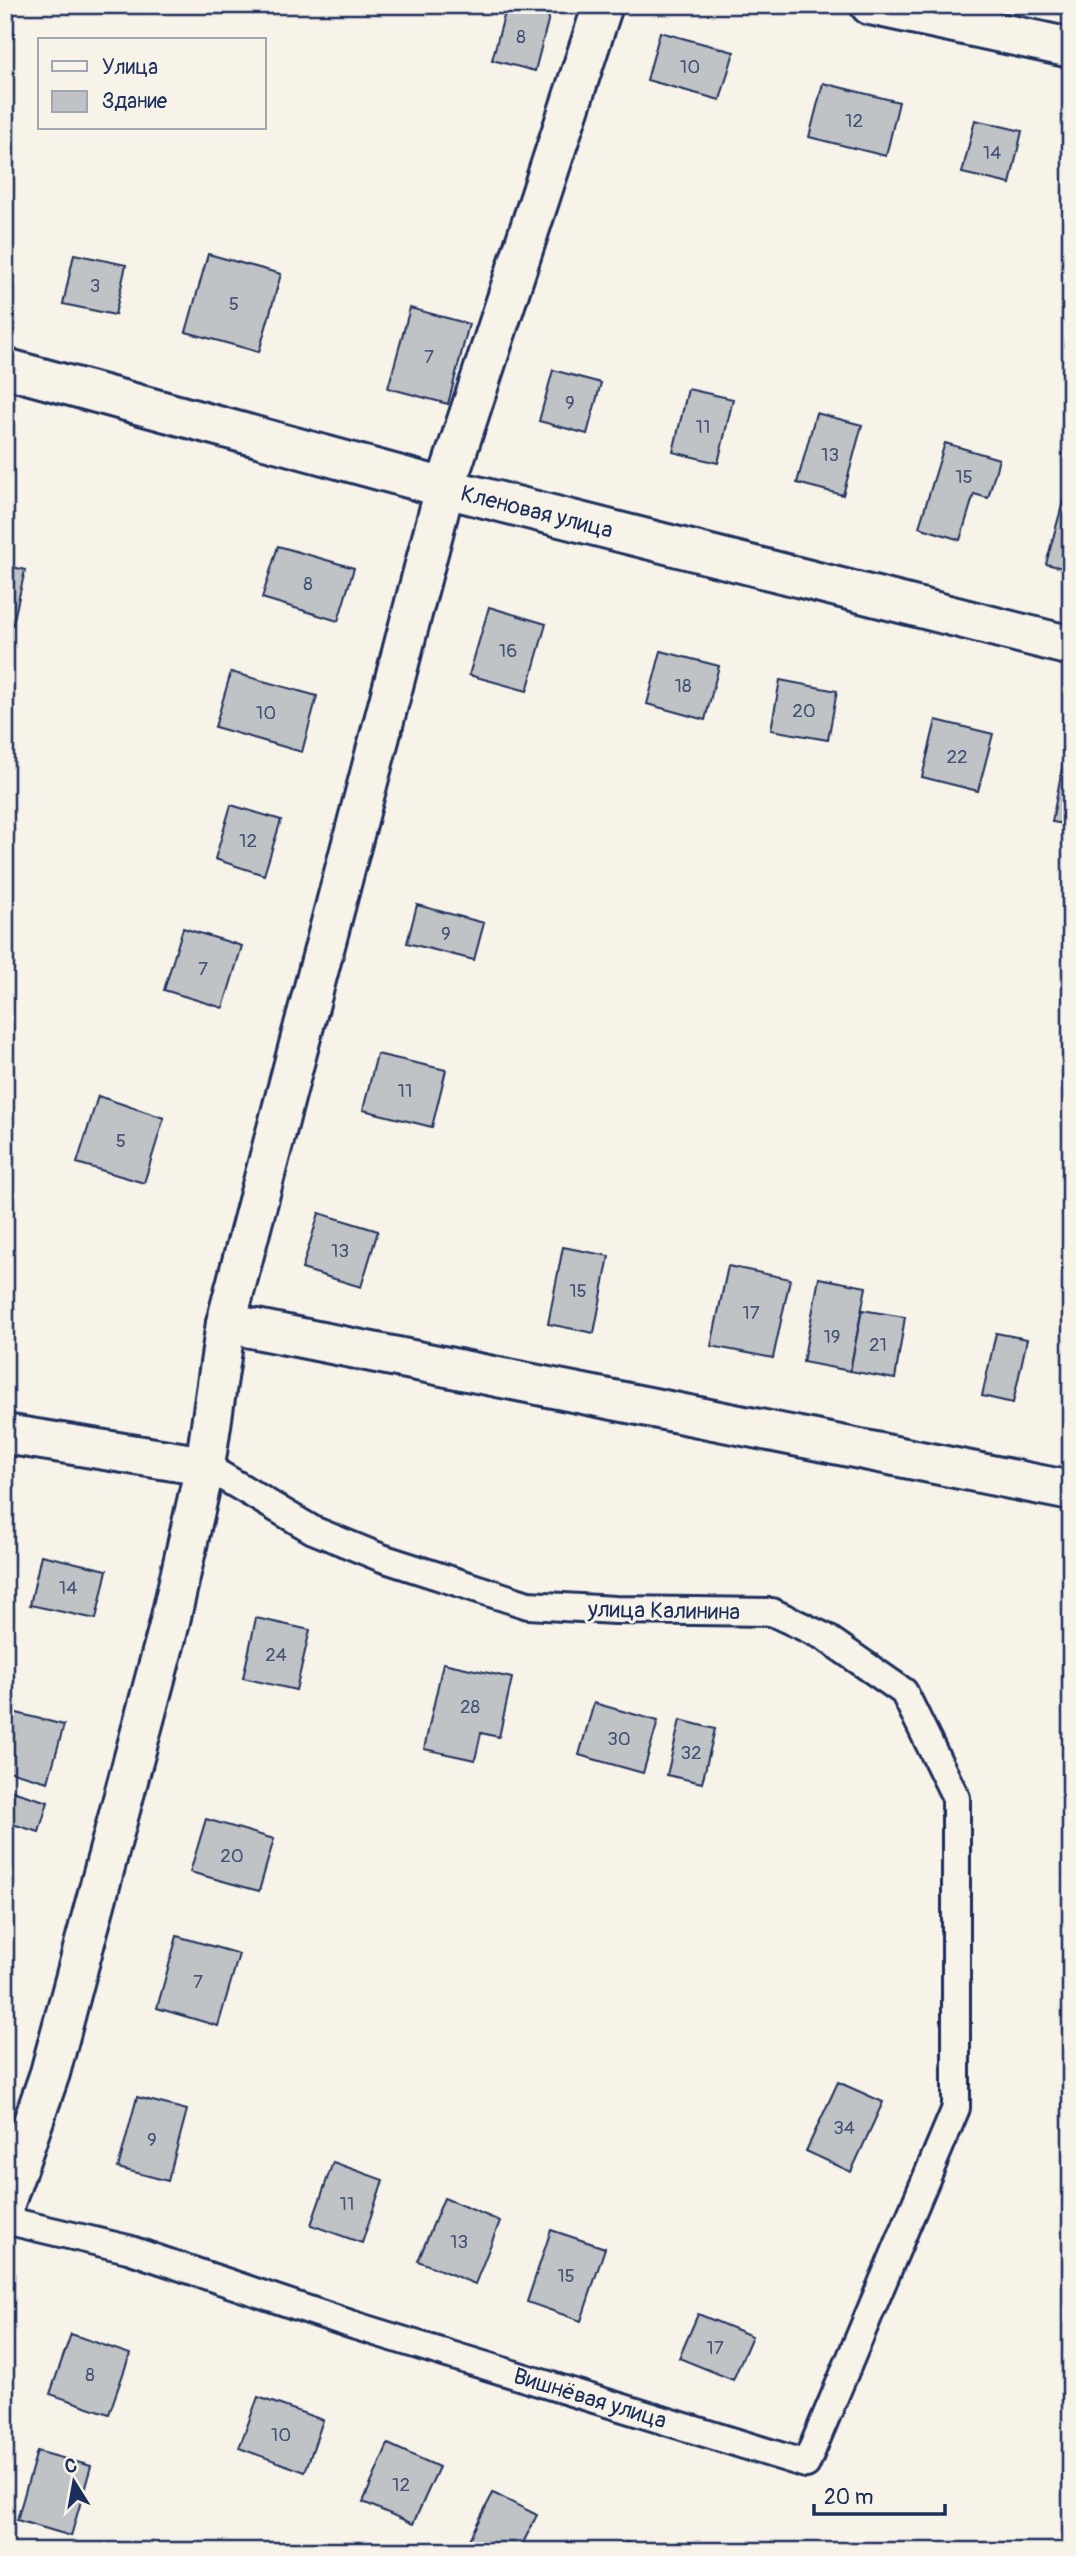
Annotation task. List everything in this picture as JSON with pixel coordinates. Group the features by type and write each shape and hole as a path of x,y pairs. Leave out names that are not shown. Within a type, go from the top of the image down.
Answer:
{"street":[{"path":"5,2203 50,2073 168,1630 205,1466 226,1323 445,488 603,5"},
{"path":"870,5 1071,48"},
{"name":"Кленовая улица","path":"5,368 445,488 1071,646"},
{"path":"226,1323 1071,1491"},
{"name":"улица Калинина","path":"5,1434 205,1466"}],"lane":[{"name":"улица Калинина","path":"205,1466 313,1530 382,1558 528,1605 615,1610 772,1612 825,1637 904,1692 956,1798 956,2108"},
{"name":"Вишнёвая улица","path":"5,2220 128,2249 356,2326 806,2464 956,2108"}],"building":[{"path":"507,5 521,5 550,13 535,71 492,60"},
{"path":"660,32 734,52 720,100 647,80"},
{"path":"823,83 899,102 886,156 809,137"},
{"path":"975,120 1022,131 1010,184 962,173"},
{"path":"74,254 126,265 115,315 63,304"},
{"path":"208,254 281,274 259,352 186,332"},
{"path":"410,308 469,324 448,404 388,388"},
{"path":"553,370 601,383 587,434 539,421"},
{"path":"688,389 733,399 718,463 673,452"},
{"path":"816,413 862,425 843,495 797,483"},
{"path":"945,443 999,459 988,498 974,494 960,540 919,527"},
{"path":"1067,487 1071,488 1071,570 1046,564"},
{"path":"278,546 354,568 338,621 262,598"},
{"path":"5,565 25,570 13,624 5,622"},
{"path":"489,607 546,624 527,691 469,675"},
{"path":"661,651 719,666 705,720 647,704"},
{"path":"231,672 317,696 302,752 215,727"},
{"path":"780,680 837,691 828,740 771,730"},
{"path":"936,720 993,734 978,791 922,777"},
{"path":"1064,758 1071,759 1071,825 1052,822"},
{"path":"231,805 281,820 264,875 215,859"},
{"path":"417,905 484,923 474,960 407,943"},
{"path":"183,928 242,946 223,1008 164,990"},
{"path":"377,1054 446,1070 432,1127 363,1110"},
{"path":"98,1096 164,1118 144,1183 77,1163"},
{"path":"319,1213 378,1231 361,1287 302,1269"},
{"path":"563,1247 609,1256 594,1333 548,1324"},
{"path":"728,1266 790,1279 773,1358 711,1346"},
{"path":"819,1278 866,1287 850,1371 803,1362"},
{"path":"862,1310 905,1317 895,1379 850,1371"},
{"path":"996,1333 1027,1339 1013,1403 982,1396"},
{"path":"41,1555 107,1570 96,1619 30,1605"},
{"path":"256,1618 310,1630 296,1690 243,1678"},
{"path":"443,1663 512,1678 499,1737 481,1733 475,1760 424,1749"},
{"path":"594,1703 658,1721 643,1773 579,1755"},
{"path":"5,1710 64,1725 48,1782 5,1770"},
{"path":"680,1720 715,1729 702,1783 667,1775"},
{"path":"5,1789 48,1802 39,1832 5,1822"},
{"path":"206,1819 274,1839 259,1891 190,1872"},
{"path":"177,1936 239,1954 218,2026 157,2008"},
{"path":"838,2082 883,2102 851,2172 806,2151"},
{"path":"137,2097 187,2110 168,2181 118,2168"},
{"path":"333,2162 383,2180 362,2243 311,2225"},
{"path":"444,2198 500,2221 475,2284 418,2261"},
{"path":"551,2230 605,2248 581,2321 527,2302"},
{"path":"698,2314 752,2336 733,2380 679,2358"},
{"path":"71,2334 130,2354 109,2414 50,2394"},
{"path":"258,2397 323,2420 305,2472 239,2448"},
{"path":"388,2444 439,2467 413,2524 363,2502"},
{"path":"37,2451 91,2466 71,2536 17,2520"},
{"path":"493,2493 537,2515 519,2551 464,2549"},
{"path":"626,2542 643,2551 621,2551"}]}
